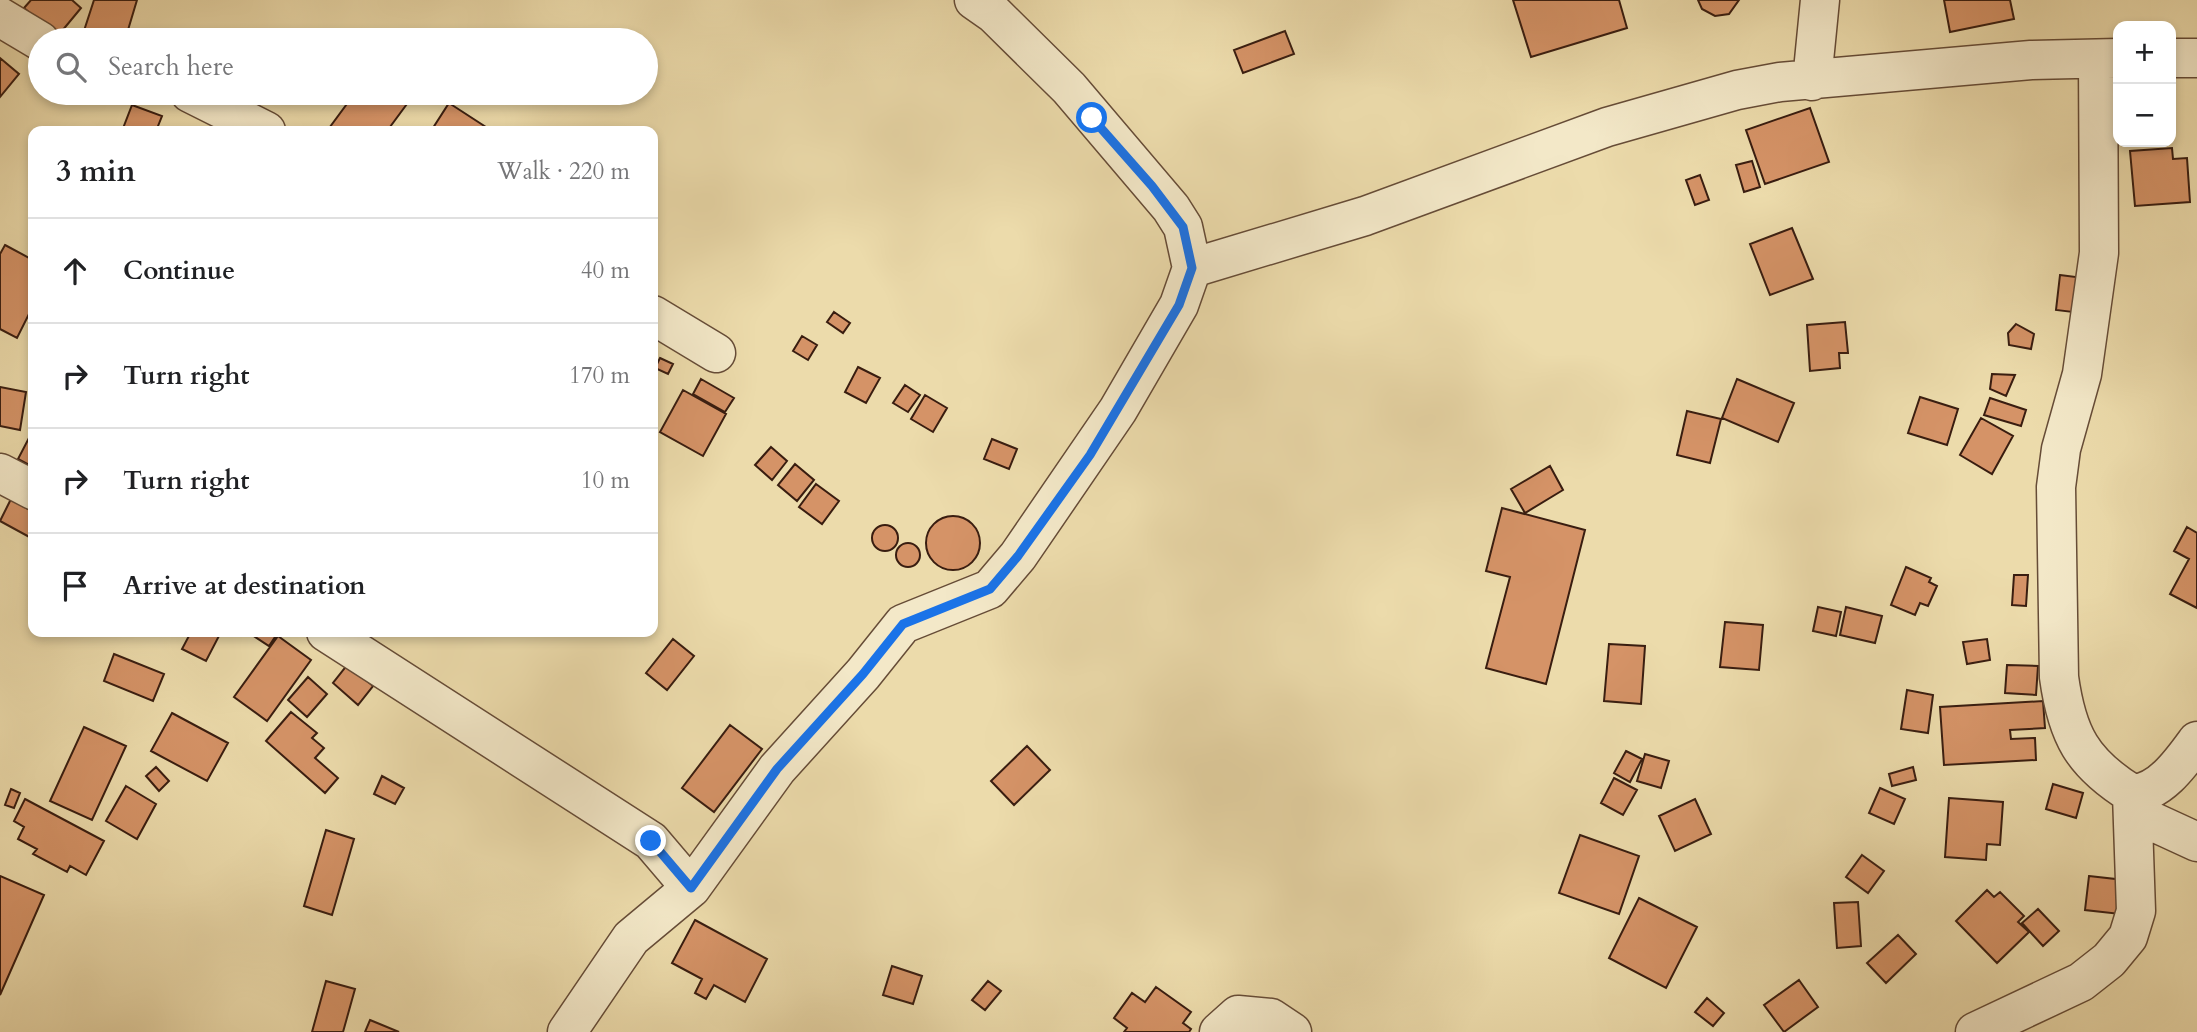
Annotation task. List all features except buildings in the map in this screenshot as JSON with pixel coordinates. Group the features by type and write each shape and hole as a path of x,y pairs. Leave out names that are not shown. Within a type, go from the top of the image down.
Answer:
{"street":[{"path":"567,1032 631,938 691,888 777,769 863,674 903,624 990,589 1018,556 1118,410 1179,305 1192,268 1183,227 1171,208 1069,88 994,13 974,0"},
{"path":"1812,81 1820,0"},
{"path":"0,17 28,34"},
{"path":"1192,268 1366,216 1606,127 1679,104 1737,90 1780,82 2031,60 2108,58 2099,253 2082,374 2061,449 2056,487 2059,677 2070,728 2082,754 2133,803 2197,842"},
{"path":"2176,58 2197,58"},
{"path":"214,105 256,126"},
{"path":"658,318 716,353"},
{"path":"0,472 28,487"},
{"path":"334,637 651,841 691,888"},
{"path":"2133,803 2156,786 2197,741"},
{"path":"1975,1032 2081,982 2118,951 2129,937 2136,911 2133,803"},
{"path":"1219,1032 1238,1015 1271,1018 1292,1032"}],"route":[{"path":"651,841 691,888 777,769 863,674 903,624 990,589 1018,556 1090,455 1118,410 1179,305 1192,268 1183,227 1171,208 1092,118"}]}
